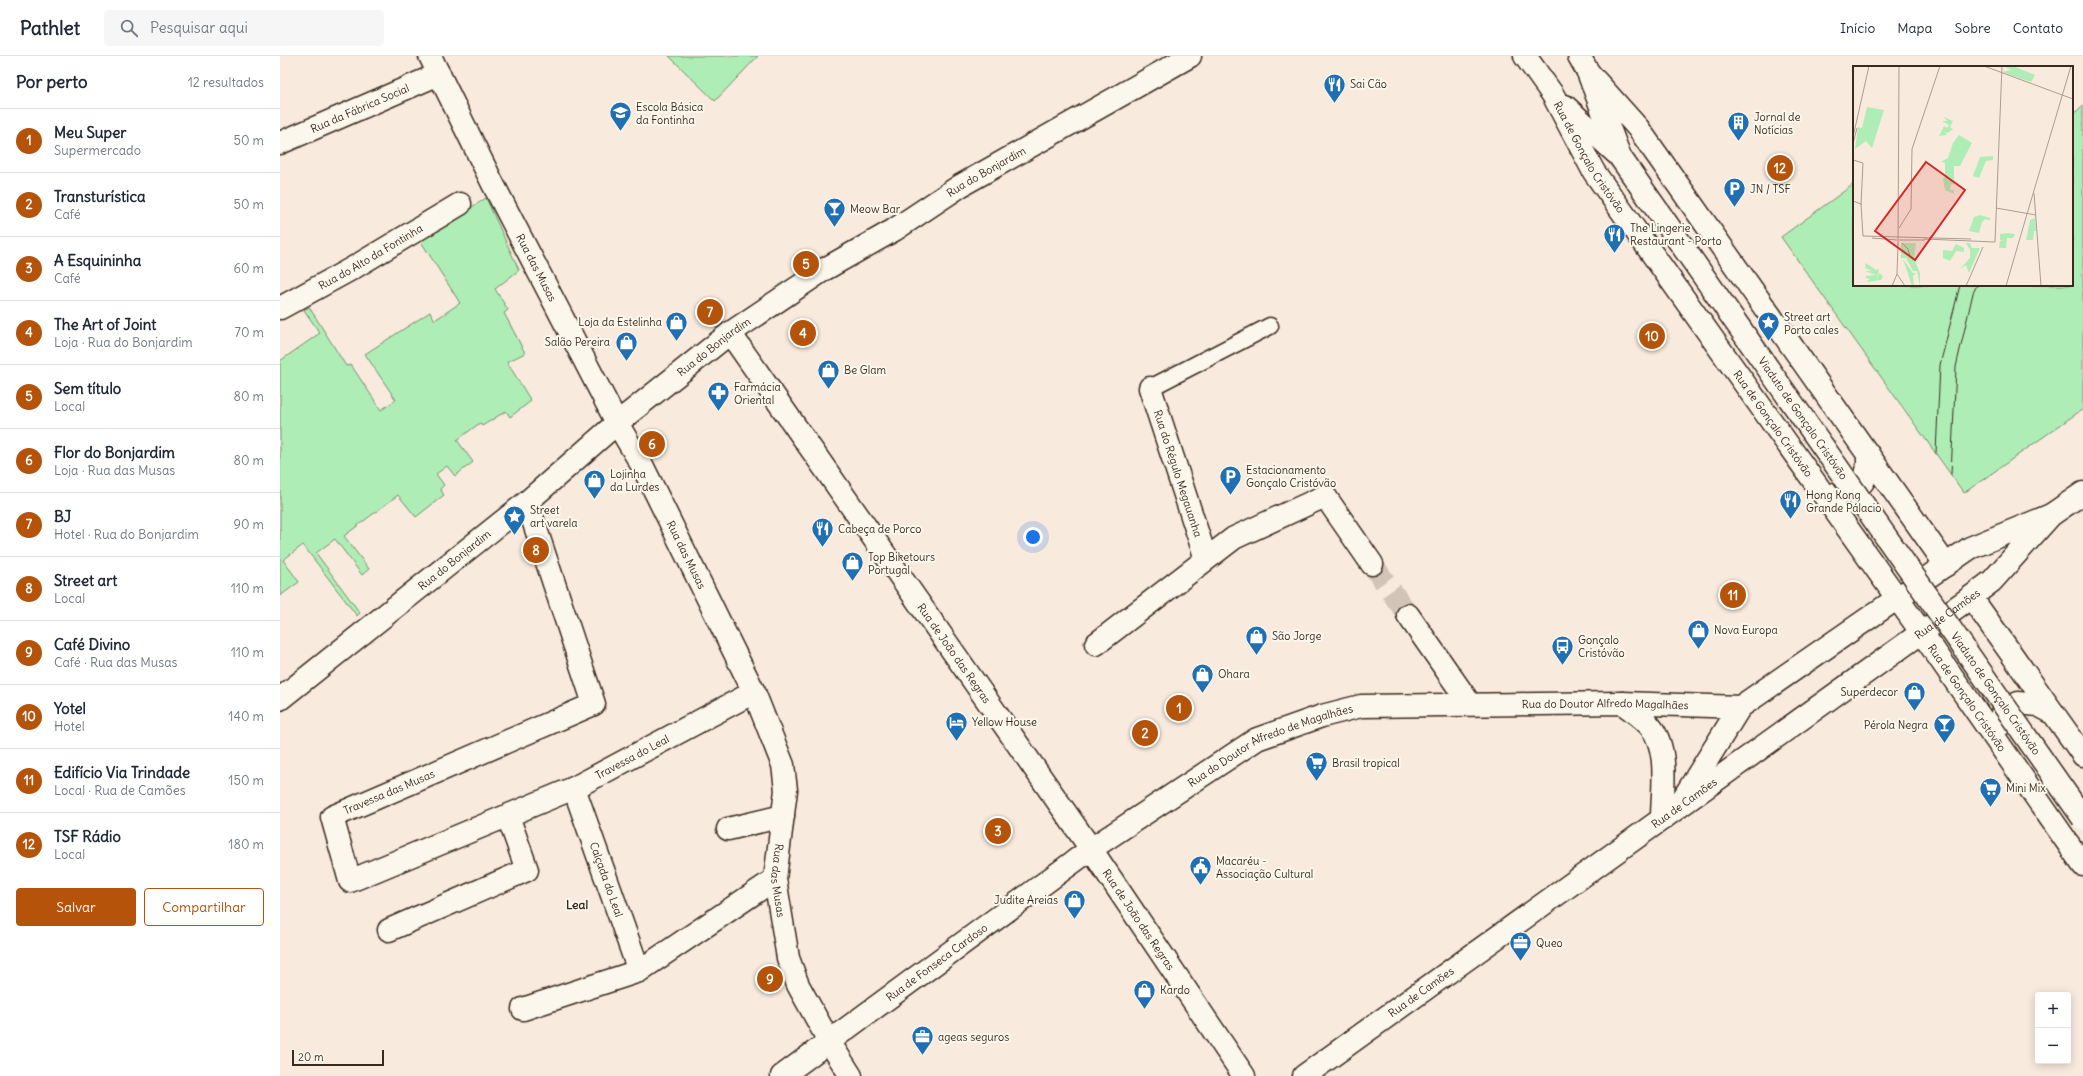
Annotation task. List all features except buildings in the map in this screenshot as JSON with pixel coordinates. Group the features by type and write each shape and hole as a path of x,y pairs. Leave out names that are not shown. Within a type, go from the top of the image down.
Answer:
{"street":[{"name":"Rua do Bonjardim","path":"280,699 527,502 617,423 730,332 825,269 894,230 960,186 1190,56"},
{"name":"Rua de Gonçalo Cristóvão","path":"1525,56 1553,95 1594,172 1922,633 2083,865"},
{"path":"1584,64 1620,157"},
{"path":"1584,64 1638,128 1946,565"},
{"name":"Rua da Fábrica Social","path":"280,143 435,65"},
{"name":"Rua das Musas","path":"435,65 493,184 617,423 644,467 754,692 783,765 786,790 775,879 788,958 798,985 851,1076"},
{"name":"Rua de Gonçalo Cristóvão","path":"1553,95 1620,157"},
{"name":"Viaduto de Gonçalo Cristóvão","path":"1620,157 2083,818"},
{"name":"Rua do Alto da Fontinha","path":"280,308 353,268 460,204"},
{"name":"Rua de João das Regras","path":"730,332 1091,849 1244,1076"},
{"name":"Rua do Régulo Megauanha","path":"1150,388 1206,559"},
{"path":"1820,489 1834,494 1849,493 1862,483 1868,471 1868,454"},
{"name":"Rua de Camões","path":"1740,707 1970,548 2051,515 2083,493"},
{"path":"1096,644 1234,538 1325,496 1372,564"},
{"name":"Travessa das Musas","path":"508,816 350,881 332,817 594,704 527,502"},
{"name":"Rua de Camões","path":"1304,1076 1971,597 1992,581 2051,515"},
{"path":"1971,597 2083,755"},
{"path":"1408,614 1470,704"},
{"name":"Travessa do Leal","path":"508,816 574,788 754,692"},
{"path":"1622,702 1651,727 1660,745 1670,813"},
{"name":"Rua do Doutor Alfredo Magalhães","path":"1470,704 1622,702 1740,707"},
{"path":"2000,746 1999,728 2002,713 2018,703 2038,705 2053,713"},
{"name":"Rua do Doutor Alfredo de Magalhães","path":"1091,849 1258,739 1284,729 1322,716 1361,706 1470,704"},
{"path":"1670,813 1740,707"},
{"name":"Calçada do Leal","path":"574,788 639,971"},
{"path":"389,930 527,870 508,816"},
{"path":"728,829 783,816"},
{"name":"Rua de Fonseca Cardoso","path":"782,1076 1091,849"},
{"path":"523,1010 639,971 775,879"}],"lane":[{"path":"1150,388 1270,326"}],"green space":[{"path":"669,56 758,56 715,101"},
{"path":"2083,105 2083,409 1964,493 1781,237 1853,185 1853,286 2073,286 2073,115"},
{"path":"486,198 519,270 495,289 508,310 504,313 525,353 507,362 531,401 510,417 506,411 482,426 480,423 457,440 473,462 455,476 447,466 436,474 444,485 440,489 444,495 416,517 398,495 344,536 369,569 362,575 335,539 316,553 360,613 357,616 303,545 283,560 299,582 280,596 280,361 320,333 304,310 309,307 346,366 351,365 381,410 396,400 365,354 430,312 435,320 460,303 420,240"}],"tunnel":[{"path":"1372,564 1408,615"}],"tram line":[{"path":"1936,453 1940,365 1960,286"},
{"path":"1951,474 1956,367 1973,293 1976,286"}],"place":[{"name":"Sai Cão","path":"1334,104"},
{"name":"Escola Básica da Fontinha","path":"620,132"},
{"name":"Jornal de Notícias","path":"1739,142"},
{"name":"TSF Rádio","path":"1780,168"},
{"name":"JN / TSF","path":"1734,208"},
{"name":"Meow Bar","path":"834,228"},
{"name":"The Lingerie Restaurant - Porto","path":"1615,254"},
{"name":"Sem título","path":"806,264"},
{"name":"BJ","path":"710,312"},
{"name":"The Art of Joint","path":"803,333"},
{"name":"Yotel","path":"1652,336"},
{"name":"Loja da Estelinha","path":"677,342"},
{"name":"Street art Porto cales","path":"1768,342"},
{"name":"Salão Pereira","path":"626,362"},
{"name":"Be Glam","path":"828,390"},
{"name":"Farmácia Oriental","path":"719,412"},
{"name":"Flor do Bonjardim","path":"652,444"},
{"name":"Estacionamento Gonçalo Cristóvão","path":"1231,496"},
{"name":"Lojinha da Lurdes","path":"594,500"},
{"name":"Hong Kong Grande Pálacio","path":"1790,520"},
{"name":"Street art varela","path":"514,536"},
{"name":"Cabeça de Porco","path":"822,548"},
{"name":"Street art","path":"536,550"},
{"name":"Top Biketours Portugal","path":"852,582"},
{"name":"Edifício Via Trindade","path":"1733,595"},
{"name":"Nova Europa","path":"1699,650"},
{"name":"São Jorge","path":"1257,656"},
{"name":"Gonçalo Cristóvão","path":"1563,666"},
{"name":"Ohara","path":"1203,694"},
{"name":"Meu Super","path":"1179,708"},
{"name":"Superdecor","path":"1914,712"},
{"name":"Transturística","path":"1145,733"},
{"name":"Yellow House","path":"956,742"},
{"name":"Pérola Negra","path":"1944,744"},
{"name":"Brasil tropical","path":"1317,782"},
{"name":"Mini Mix","path":"1991,808"},
{"name":"A Esquininha","path":"998,831"},
{"name":"Macaréu - Associação Cultural","path":"1201,886"},
{"name":"Judite Areias","path":"1074,920"},
{"name":"Queo","path":"1521,962"},
{"name":"Café Divino","path":"770,979"},
{"name":"Kardo","path":"1144,1010"},
{"name":"ageas seguros","path":"923,1056"}],"district":[{"name":"Leal","path":"577,904"}]}
